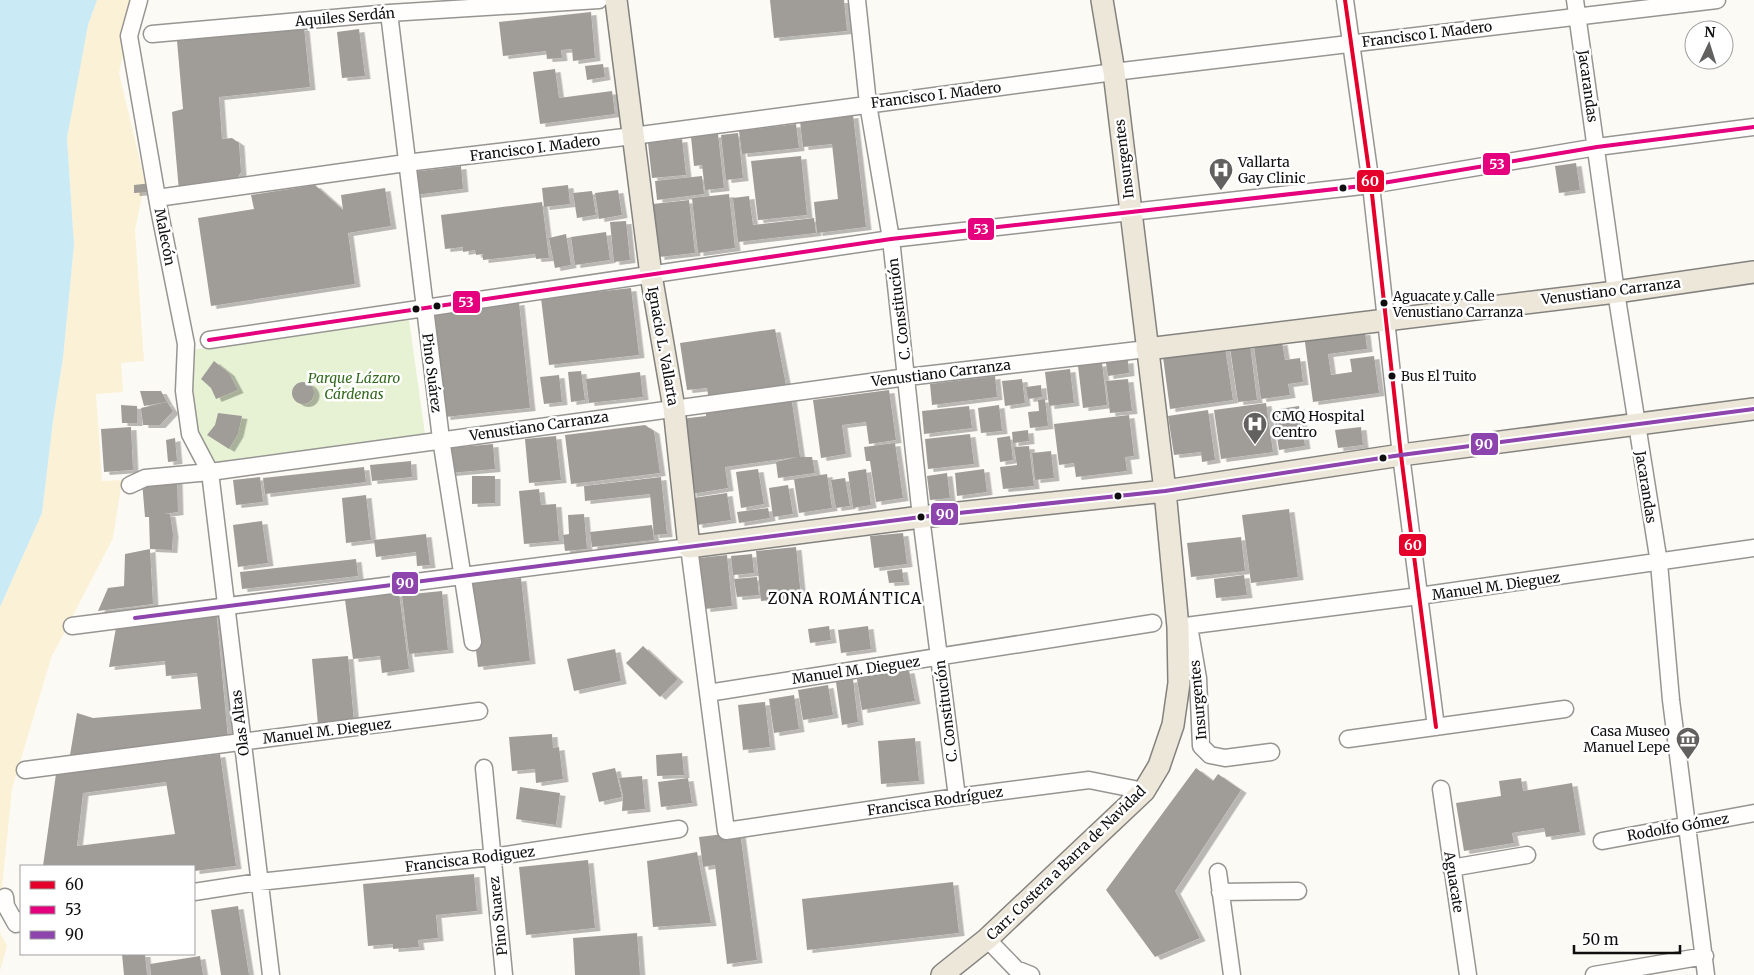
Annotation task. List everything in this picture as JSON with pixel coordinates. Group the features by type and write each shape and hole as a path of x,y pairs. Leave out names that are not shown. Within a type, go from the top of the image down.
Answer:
{"main road":[{"name":"Ignacio L. Vallarta","path":"616,0 652,275 674,408 689,547"},
{"name":"Insurgentes","path":"1102,0 1114,72 1147,349"},
{"name":"Venustiano Carranza","path":"1147,349 1616,292 1754,272"},
{"name":"Carr. Costera a Barra de Navidad","path":"942,975 987,939 1144,791 1159,766 1173,725 1184,626 1147,349"},
{"path":"689,547 921,517 1166,491 1401,455 1636,426 1754,409"}],"street":[{"name":"Malecón","path":"139,0 129,36 157,198 186,344 184,391 190,434 210,472"},
{"name":"Aquiles Serdán","path":"152,34 389,13 599,0"},
{"name":"C. Constitución","path":"857,0 868,104 891,239 921,517 957,797"},
{"path":"1346,0 1350,44 1371,185 1401,455 1436,727"},
{"name":"Francisco I. Madero","path":"157,198 406,163 633,136 1114,72 1350,44 1577,8 1716,0"},
{"name":"Jacarandas","path":"1577,8 1616,292 1659,563 1671,700 1706,975"},
{"name":"Pino Suárez","path":"389,13 441,439 473,642"},
{"path":"209,340 891,239 1371,185 1597,147 1754,127"},
{"name":"Venustiano Carranza","path":"130,485 145,478 210,472 441,439 907,377 1147,349"},
{"name":"Olas Altas","path":"210,472 271,975"},
{"path":"72,626 689,547"},
{"name":"Ignacio L. Vallarta","path":"689,547 726,831"},
{"name":"Manuel M. Dieguez","path":"1184,626 1419,596 1754,548"},
{"name":"Manuel M. Dieguez","path":"708,693 1153,623"},
{"name":"Insurgentes","path":"1184,626 1198,678 1201,746 1210,755 1225,758 1271,752"},
{"path":"1348,739 1565,709"},
{"name":"Manuel M. Dieguez","path":"25,770 479,711"},
{"name":"Pino Suarez","path":"484,768 504,975"},
{"name":"Francisca Rodríguez","path":"726,831 957,797 1089,780 1144,791"},
{"name":"Aguacate","path":"1441,788 1451,868 1468,975"},
{"name":"Rodolfo Gómez","path":"1602,841 1754,813"},
{"name":"Francisca Rodiguez","path":"260,882 492,857 680,829"},
{"path":"1451,868 1527,855"},
{"path":"1218,872 1232,975"},
{"path":"195,892 260,882"},
{"path":"1220,892 1298,891"},
{"path":"5,897 6,906 16,924 20,921"},
{"path":"987,939 1016,969 1031,975"},
{"path":"1594,975 1705,956"}],"green space":[{"name":"Parque Lázaro Cárdenas","path":"409,320 425,434 207,464 193,426 189,395 191,350"}],"sand":[{"path":"97,0 135,0 119,73 145,182 135,230 144,361 121,363 123,392 96,394 102,481 122,480 113,538 51,658 12,789 0,907 0,607 42,513 63,358 74,245 67,138 80,62 89,22"},
{"path":"0,933 7,946 0,971"}],"water":[{"path":"0,0 97,0 88,25 67,138 74,245 63,358 42,513 0,607"}],"building":[{"path":"770,0 844,0 847,31 774,38"},
{"path":"591,12 595,58 573,61 572,49 561,50 562,58 547,59 546,51 503,56 499,22"},
{"path":"304,27 310,87 219,97 222,139 232,138 239,143 241,172 236,181 179,191 172,112 183,109 177,41"},
{"path":"359,29 365,76 342,78 337,32"},
{"path":"603,64 605,77 587,80 585,66"},
{"path":"555,69 559,98 612,91 615,114 540,124 533,72"},
{"path":"853,115 866,227 817,233 814,202 838,199 832,144 803,147 800,121"},
{"path":"796,124 799,148 742,154 739,131"},
{"path":"738,133 743,178 726,180 721,135"},
{"path":"718,134 724,188 705,190 702,165 694,166 691,137"},
{"path":"682,139 686,175 652,178 648,143"},
{"path":"801,156 807,215 758,220 751,161"},
{"path":"1576,163 1580,190 1559,193 1555,166"},
{"path":"461,166 463,189 415,195 412,172"},
{"path":"702,176 704,194 657,200 655,181"},
{"path":"152,183 152,192 134,193 134,185"},
{"path":"315,185 343,210 341,195 385,188 391,226 348,233 355,284 211,306 198,218 254,209 251,195"},
{"path":"568,185 570,204 544,207 542,188"},
{"path":"618,190 622,215 599,219 595,193"},
{"path":"592,191 596,215 577,218 573,193"},
{"path":"729,194 735,248 698,253 692,198"},
{"path":"749,196 753,225 814,218 816,233 738,242 733,198"},
{"path":"689,200 695,253 659,257 653,204"},
{"path":"542,202 549,258 536,259 535,254 483,260 483,254 476,255 475,250 463,252 463,247 445,249 441,215"},
{"path":"626,221 630,260 614,262 610,222"},
{"path":"606,232 610,260 575,265 571,237"},
{"path":"566,234 571,265 555,268 549,238"},
{"path":"631,288 639,355 549,365 541,298"},
{"path":"519,302 530,408 445,417 434,311"},
{"path":"775,329 786,385 709,400 707,388 687,390 680,343"},
{"path":"1365,332 1367,349 1328,354 1331,375 1352,372 1350,359 1374,356 1379,393 1313,402 1304,335"},
{"path":"1282,342 1285,360 1300,358 1303,382 1288,384 1290,395 1261,399 1254,346"},
{"path":"1250,345 1257,400 1238,402 1230,348"},
{"path":"1225,348 1233,400 1170,409 1163,357"},
{"path":"1128,360 1129,373 1108,376 1106,363"},
{"path":"214,361 229,373 238,390 216,399 211,388 201,379"},
{"path":"1102,363 1107,405 1083,408 1078,366"},
{"path":"1070,369 1074,403 1049,406 1045,372"},
{"path":"581,371 585,400 571,402 568,372"},
{"path":"640,372 643,397 589,403 586,379"},
{"path":"559,375 562,402 544,404 540,377"},
{"path":"995,376 997,397 932,405 930,384"},
{"path":"1022,379 1025,403 1005,406 1002,381"},
{"path":"1128,379 1132,411 1110,413 1106,381"},
{"path":"303,382 311,385 314,393 311,401 303,404 295,401 292,393 295,385"},
{"path":"1041,385 1042,397 1028,399 1026,387"},
{"path":"889,390 896,440 869,444 866,422 842,425 846,454 821,458 813,400"},
{"path":"140,391 161,391 167,402 144,406"},
{"path":"791,396 800,457 812,457 815,473 778,478 776,462 797,457 725,467 728,488 691,494 680,419 706,416 705,408"},
{"path":"1045,399 1048,426 1030,428 1028,412 1039,411 1038,400"},
{"path":"167,402 173,411 160,425 143,425 141,408"},
{"path":"1266,403 1273,452 1221,459 1214,410"},
{"path":"121,405 137,406 137,423 122,423"},
{"path":"999,405 1002,431 981,433 978,408"},
{"path":"969,406 972,428 924,434 922,411"},
{"path":"1299,406 1305,446 1279,450 1273,410"},
{"path":"1208,410 1215,460 1202,462 1201,452 1174,455 1168,416"},
{"path":"218,413 242,416 238,434 229,449 207,435 215,425"},
{"path":"1129,415 1134,456 1125,457 1127,471 1076,477 1074,463 1059,465 1054,424"},
{"path":"645,425 654,431 660,473 571,484 565,435"},
{"path":"131,427 133,470 104,472 101,429"},
{"path":"1361,427 1363,445 1338,448 1335,430"},
{"path":"1028,430 1029,441 1013,443 1012,432"},
{"path":"970,434 974,464 928,469 925,439"},
{"path":"556,436 561,480 529,483 525,439"},
{"path":"1010,436 1013,460 1000,462 997,438"},
{"path":"175,438 177,461 168,462 166,440"},
{"path":"895,443 903,498 876,502 870,461 866,461 864,447"},
{"path":"493,444 495,469 450,473 448,448"},
{"path":"1029,446 1034,486 1003,489 1000,467 1017,465 1014,447"},
{"path":"1051,451 1054,478 1035,480 1032,453"},
{"path":"411,461 412,477 372,481 370,465"},
{"path":"364,467 366,482 265,494 263,478"},
{"path":"758,469 764,504 741,508 736,472"},
{"path":"866,469 871,505 853,508 848,472"},
{"path":"984,469 987,492 957,496 955,473"},
{"path":"947,473 950,498 930,500 927,476"},
{"path":"827,474 832,508 799,513 794,479"},
{"path":"472,476 495,476 495,503 472,504"},
{"path":"177,477 178,512 164,514 170,514 173,534 172,550 150,549 149,517 145,517 142,481"},
{"path":"260,477 263,502 236,505 233,480"},
{"path":"661,477 667,534 654,535 650,494 585,501 584,486"},
{"path":"845,478 850,506 836,508 831,480"},
{"path":"788,485 793,514 773,517 769,488"},
{"path":"539,489 541,505 556,504 559,541 524,544 519,491"},
{"path":"727,493 731,520 697,525 693,498"},
{"path":"366,495 371,540 346,543 342,498"},
{"path":"768,508 770,518 739,523 737,512"},
{"path":"1289,509 1298,577 1251,583 1242,515"},
{"path":"584,514 587,549 565,551 563,535 569,534 568,515"},
{"path":"262,521 268,563 238,567 233,525"},
{"path":"652,525 654,540 592,547 590,532"},
{"path":"903,533 907,564 874,568 870,536"},
{"path":"426,534 430,565 417,566 416,552 376,557 374,540"},
{"path":"1241,537 1245,571 1191,577 1187,543"},
{"path":"796,547 801,597 761,601 756,551"},
{"path":"150,549 153,604 98,611 108,588 124,586 125,554"},
{"path":"752,554 754,573 733,575 731,556"},
{"path":"727,555 732,606 705,609 699,558"},
{"path":"356,559 358,576 242,589 240,572"},
{"path":"902,569 904,582 889,583 887,571"},
{"path":"1244,575 1247,595 1216,598 1214,579"},
{"path":"757,577 759,595 737,597 734,579"},
{"path":"521,578 530,661 478,667 468,584"},
{"path":"442,591 448,650 409,654 402,595"},
{"path":"399,593 409,669 382,673 380,656 353,659 345,600"},
{"path":"216,608 228,739 70,755 77,713 93,718 201,709 197,673 166,676 165,661 109,667 117,622"},
{"path":"829,626 831,640 810,643 808,629"},
{"path":"868,626 871,649 841,653 838,630"},
{"path":"643,646 678,679 660,697 626,663"},
{"path":"615,649 621,681 574,691 567,659"},
{"path":"348,656 354,722 318,725 312,659"},
{"path":"909,670 915,701 862,710 857,679"},
{"path":"853,679 858,722 842,725 836,682"},
{"path":"828,685 833,715 803,720 798,690"},
{"path":"794,695 799,729 774,733 769,699"},
{"path":"765,702 770,747 743,750 738,705"},
{"path":"552,734 553,748 559,747 563,779 536,783 535,769 512,771 509,737"},
{"path":"915,738 919,781 881,784 878,741"},
{"path":"682,753 684,775 657,776 656,755"},
{"path":"220,754 236,866 195,871 195,865 43,865 56,774","holes":["166,782 175,834 77,846 83,793"]},
{"path":"615,768 622,797 599,802 592,773"},
{"path":"1196,768 1213,781 1218,774 1241,790 1175,891 1200,938 1155,957 1106,890"},
{"path":"642,776 645,809 622,811 623,796 619,778"},
{"path":"688,778 692,803 661,807 658,782"},
{"path":"1521,778 1523,791 1572,783 1580,832 1546,837 1544,828 1512,833 1514,843 1464,851 1456,803 1501,796 1499,781"},
{"path":"520,787 560,793 556,825 516,819"},
{"path":"740,832 757,960 727,964 715,865 703,867 699,837"},
{"path":"697,852 711,923 653,927 647,861"},
{"path":"588,860 595,928 526,935 519,867"},
{"path":"474,874 477,911 436,915 438,938 418,940 419,947 393,949 393,944 368,946 363,884"},
{"path":"953,882 959,933 807,950 802,899"},
{"path":"238,906 249,975 221,975 211,910"},
{"path":"637,933 640,975 575,975 573,938"},
{"path":"122,955 145,955 147,975 124,975"},
{"path":"200,956 203,975 151,975 150,964"}],"transit line":[{"name":"60","path":"1345,0 1371,185 1401,455 1436,727"},
{"name":"53","path":"209,340 891,239 1371,185 1597,147 1754,127"},
{"name":"90","path":"135,618 921,517 1165,491 1401,455 1754,409"}],"place":[{"name":"Vallarta Gay Clinic","path":"1221,191"},
{"name":"Aguacate y Calle Venustiano Carranza","path":"1384,303"},
{"name":"Bus El Tuito","path":"1392,376"},
{"name":"CMQ Hospital Centro","path":"1255,445"},
{"name":"Casa Museo Manuel Lepe","path":"1688,760"}],"district":[{"name":"ZONA ROMÁNTICA","path":"845,598"}]}
